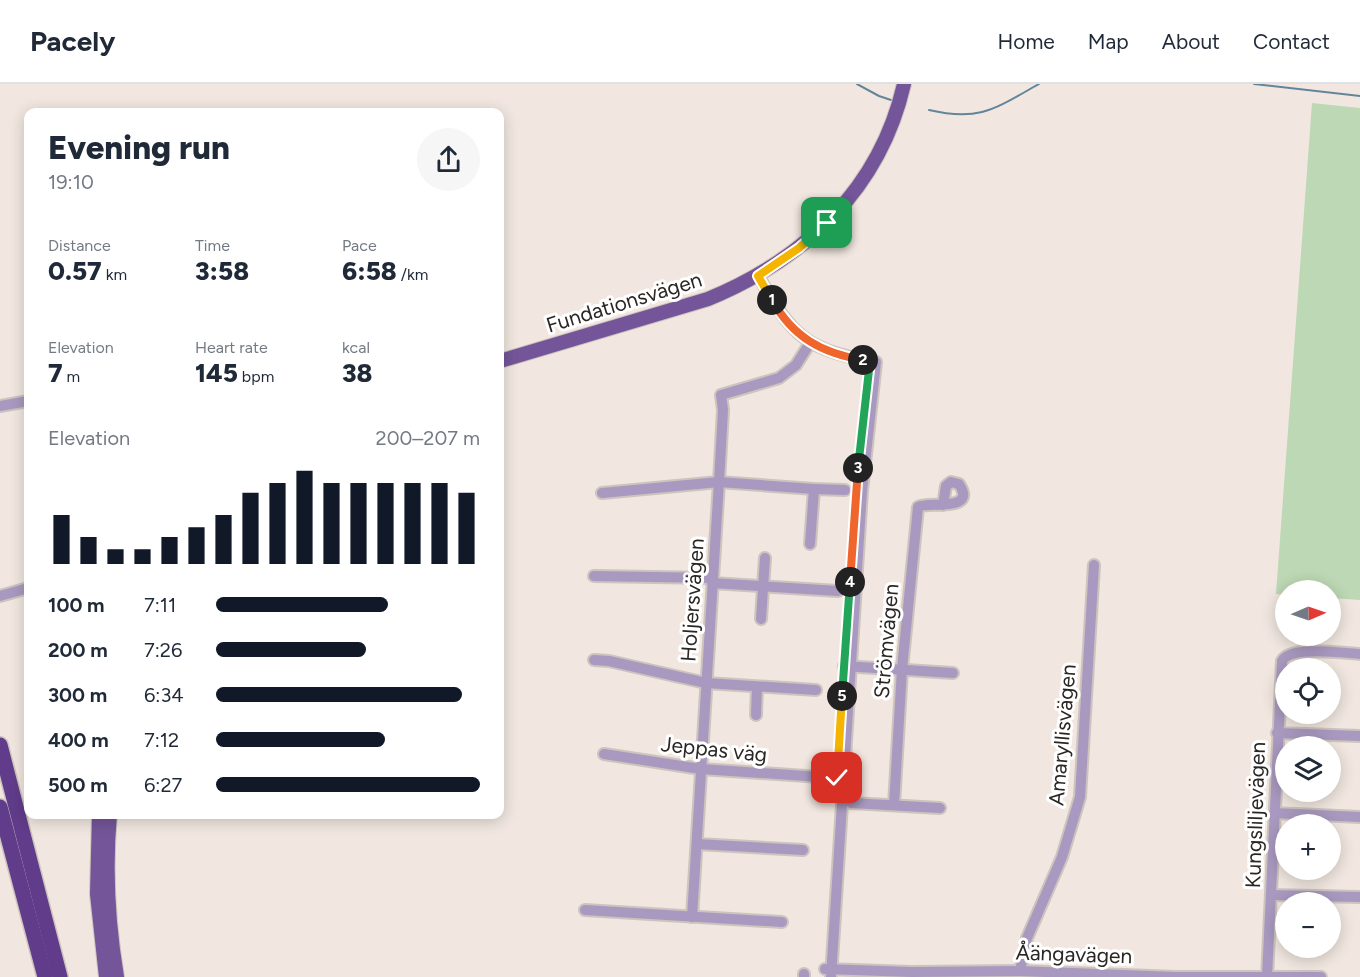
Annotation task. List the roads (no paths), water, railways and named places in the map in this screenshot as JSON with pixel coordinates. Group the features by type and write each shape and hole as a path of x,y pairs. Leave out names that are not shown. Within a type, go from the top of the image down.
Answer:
{"highway":[{"path":"0,745 60,977"},
{"path":"0,807 45,977"}],"main road":[{"name":"Fundationsvägen","path":"504,360 690,305 732,289 781,261 812,237 852,195 881,149 898,107 904,84"},
{"path":"99,819 97,894 106,977"},
{"path":"110,819 108,893 112,950 117,977"}],"street":[{"path":"758,276 776,308 790,325 810,343 834,354 873,362 856,491 828,973"},
{"name":"Holjersvägen","path":"692,916 719,482 723,410 721,395 779,378 796,365 810,343"},
{"path":"0,406 24,402"},
{"path":"602,493 719,482 846,490"},
{"path":"810,544 813,489"},
{"name":"Strömvägen","path":"894,805 902,669 918,507 925,504 943,505"},
{"path":"761,619 765,558"},
{"name":"Amaryllisvägen","path":"1020,971 1027,938 1062,857 1080,797 1094,565"},
{"path":"594,576 712,580 763,587 838,591"},
{"path":"0,596 24,589"},
{"name":"Kungsliljevägen","path":"1267,976 1281,667 1285,656 1297,651 1360,654"},
{"path":"594,660 609,661 706,683 816,690"},
{"path":"847,666 952,673"},
{"path":"756,715 757,687"},
{"path":"1277,734 1360,736"},
{"name":"Jeppas väg","path":"604,754 701,769 821,777"},
{"path":"851,803 940,808"},
{"path":"1274,813 1360,816"},
{"path":"697,844 803,850"},
{"path":"1271,895 1360,897"},
{"path":"585,910 782,922"},
{"name":"Åängavägen","path":"828,973 912,975 1020,971 1176,977 1321,977"}],"waterway":[{"path":"857,84 891,100"},
{"path":"929,110 962,114 975,113 999,106 1039,84"},
{"path":"1254,84 1360,96"}]}
